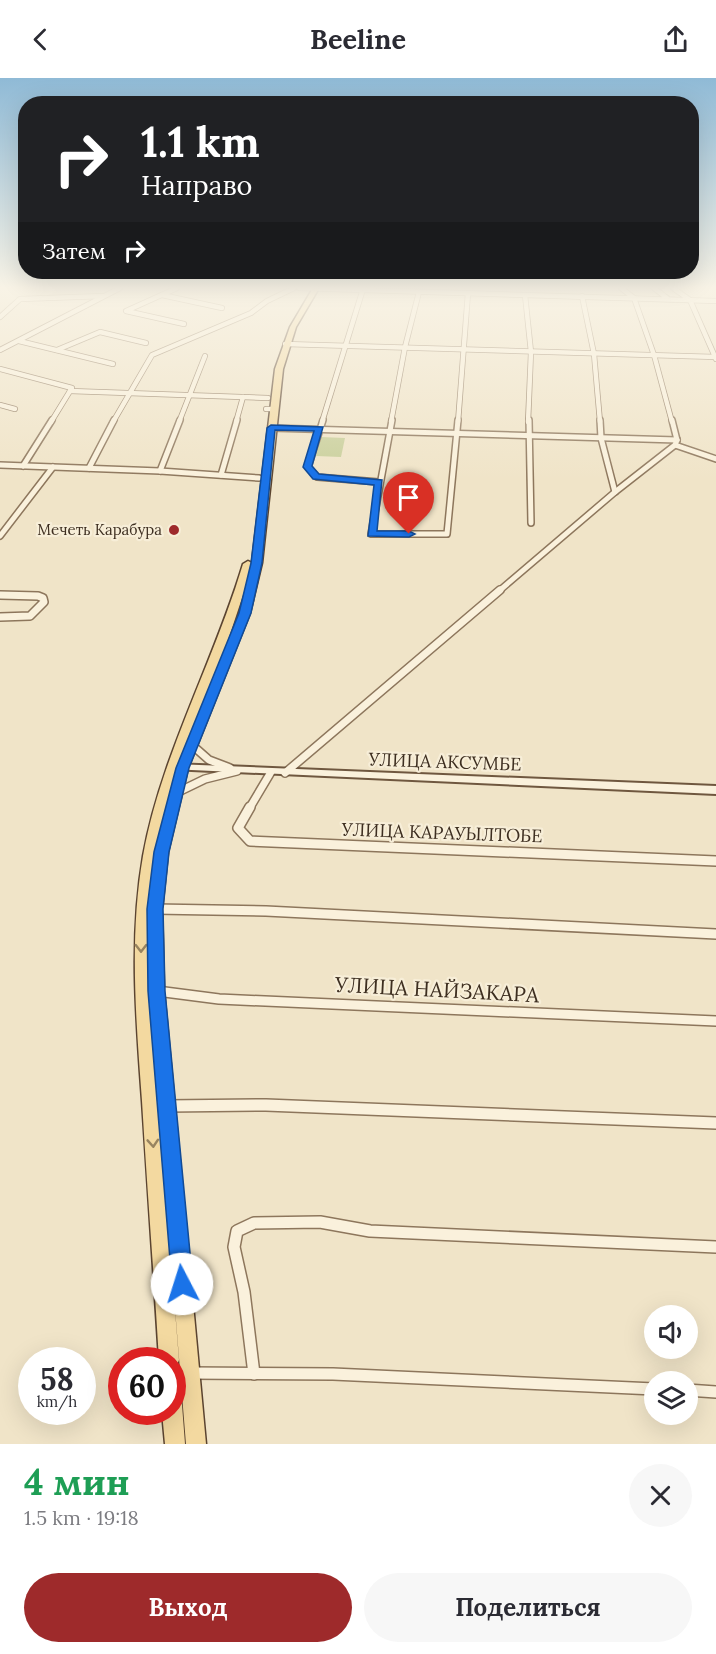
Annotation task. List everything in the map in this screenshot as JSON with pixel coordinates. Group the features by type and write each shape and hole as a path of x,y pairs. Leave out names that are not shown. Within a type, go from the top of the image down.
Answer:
{"main road":[{"path":"168,1347 143,1004 142,908 150,853 177,768 241,593 248,563 272,369 277,352"},
{"path":"196,1444 157,991 155,909 161,852 176,794 177,768 192,745 245,613 257,563 271,428 269,406 283,352"},
{"name":"УЛИЦА АКСУМБЕ","path":"177,768 716,790"},
{"path":"174,1425 175,1444"}],"street":[{"path":"64,352 113,364"},
{"path":"89,468 128,393 152,355 159,352"},
{"path":"342,352 308,467 317,477 379,482"},
{"path":"404,352 379,482 372,534 447,534 465,352"},
{"path":"525,352 716,358"},
{"path":"531,352 528,435 531,523"},
{"path":"653,352 676,443"},
{"path":"594,354 601,438 615,492"},
{"path":"160,471 205,356"},
{"path":"0,369 72,388 23,466"},
{"path":"70,391 243,397 269,406"},
{"path":"221,475 243,397"},
{"path":"0,405 15,409"},
{"path":"271,428 528,435 676,443 716,459"},
{"path":"285,773 615,492 676,443"},
{"path":"0,465 160,471 259,478"},
{"path":"0,536 53,467"},
{"path":"0,595 38,596 44,602 36,614 29,617 0,616"},
{"path":"192,745 209,760 237,771"},
{"path":"176,794 191,783 204,778 237,771"},
{"name":"УЛИЦА КАРАУЫЛТОБЕ","path":"271,772 238,828 250,841 716,861"},
{"path":"155,909 266,911 716,934"},
{"name":"УЛИЦА НАЙЗАКАРА","path":"157,991 219,999 716,1021"},
{"path":"167,1106 266,1105 716,1123"},
{"path":"254,1374 244,1292 234,1246 237,1231 255,1223 320,1222 370,1231 716,1247"},
{"path":"190,1373 333,1374 644,1389"},
{"path":"698,1391 716,1392"}],"green space":[{"path":"321,437 345,438 341,457 316,456"}],"place":[{"name":"Мечеть Карабура","path":"174,530"}],"route":[{"path":"182,1284 157,991 155,909 161,852 183,768 245,613 257,563 271,428 320,429 308,467 317,477 379,482 372,534 409,534"}]}
